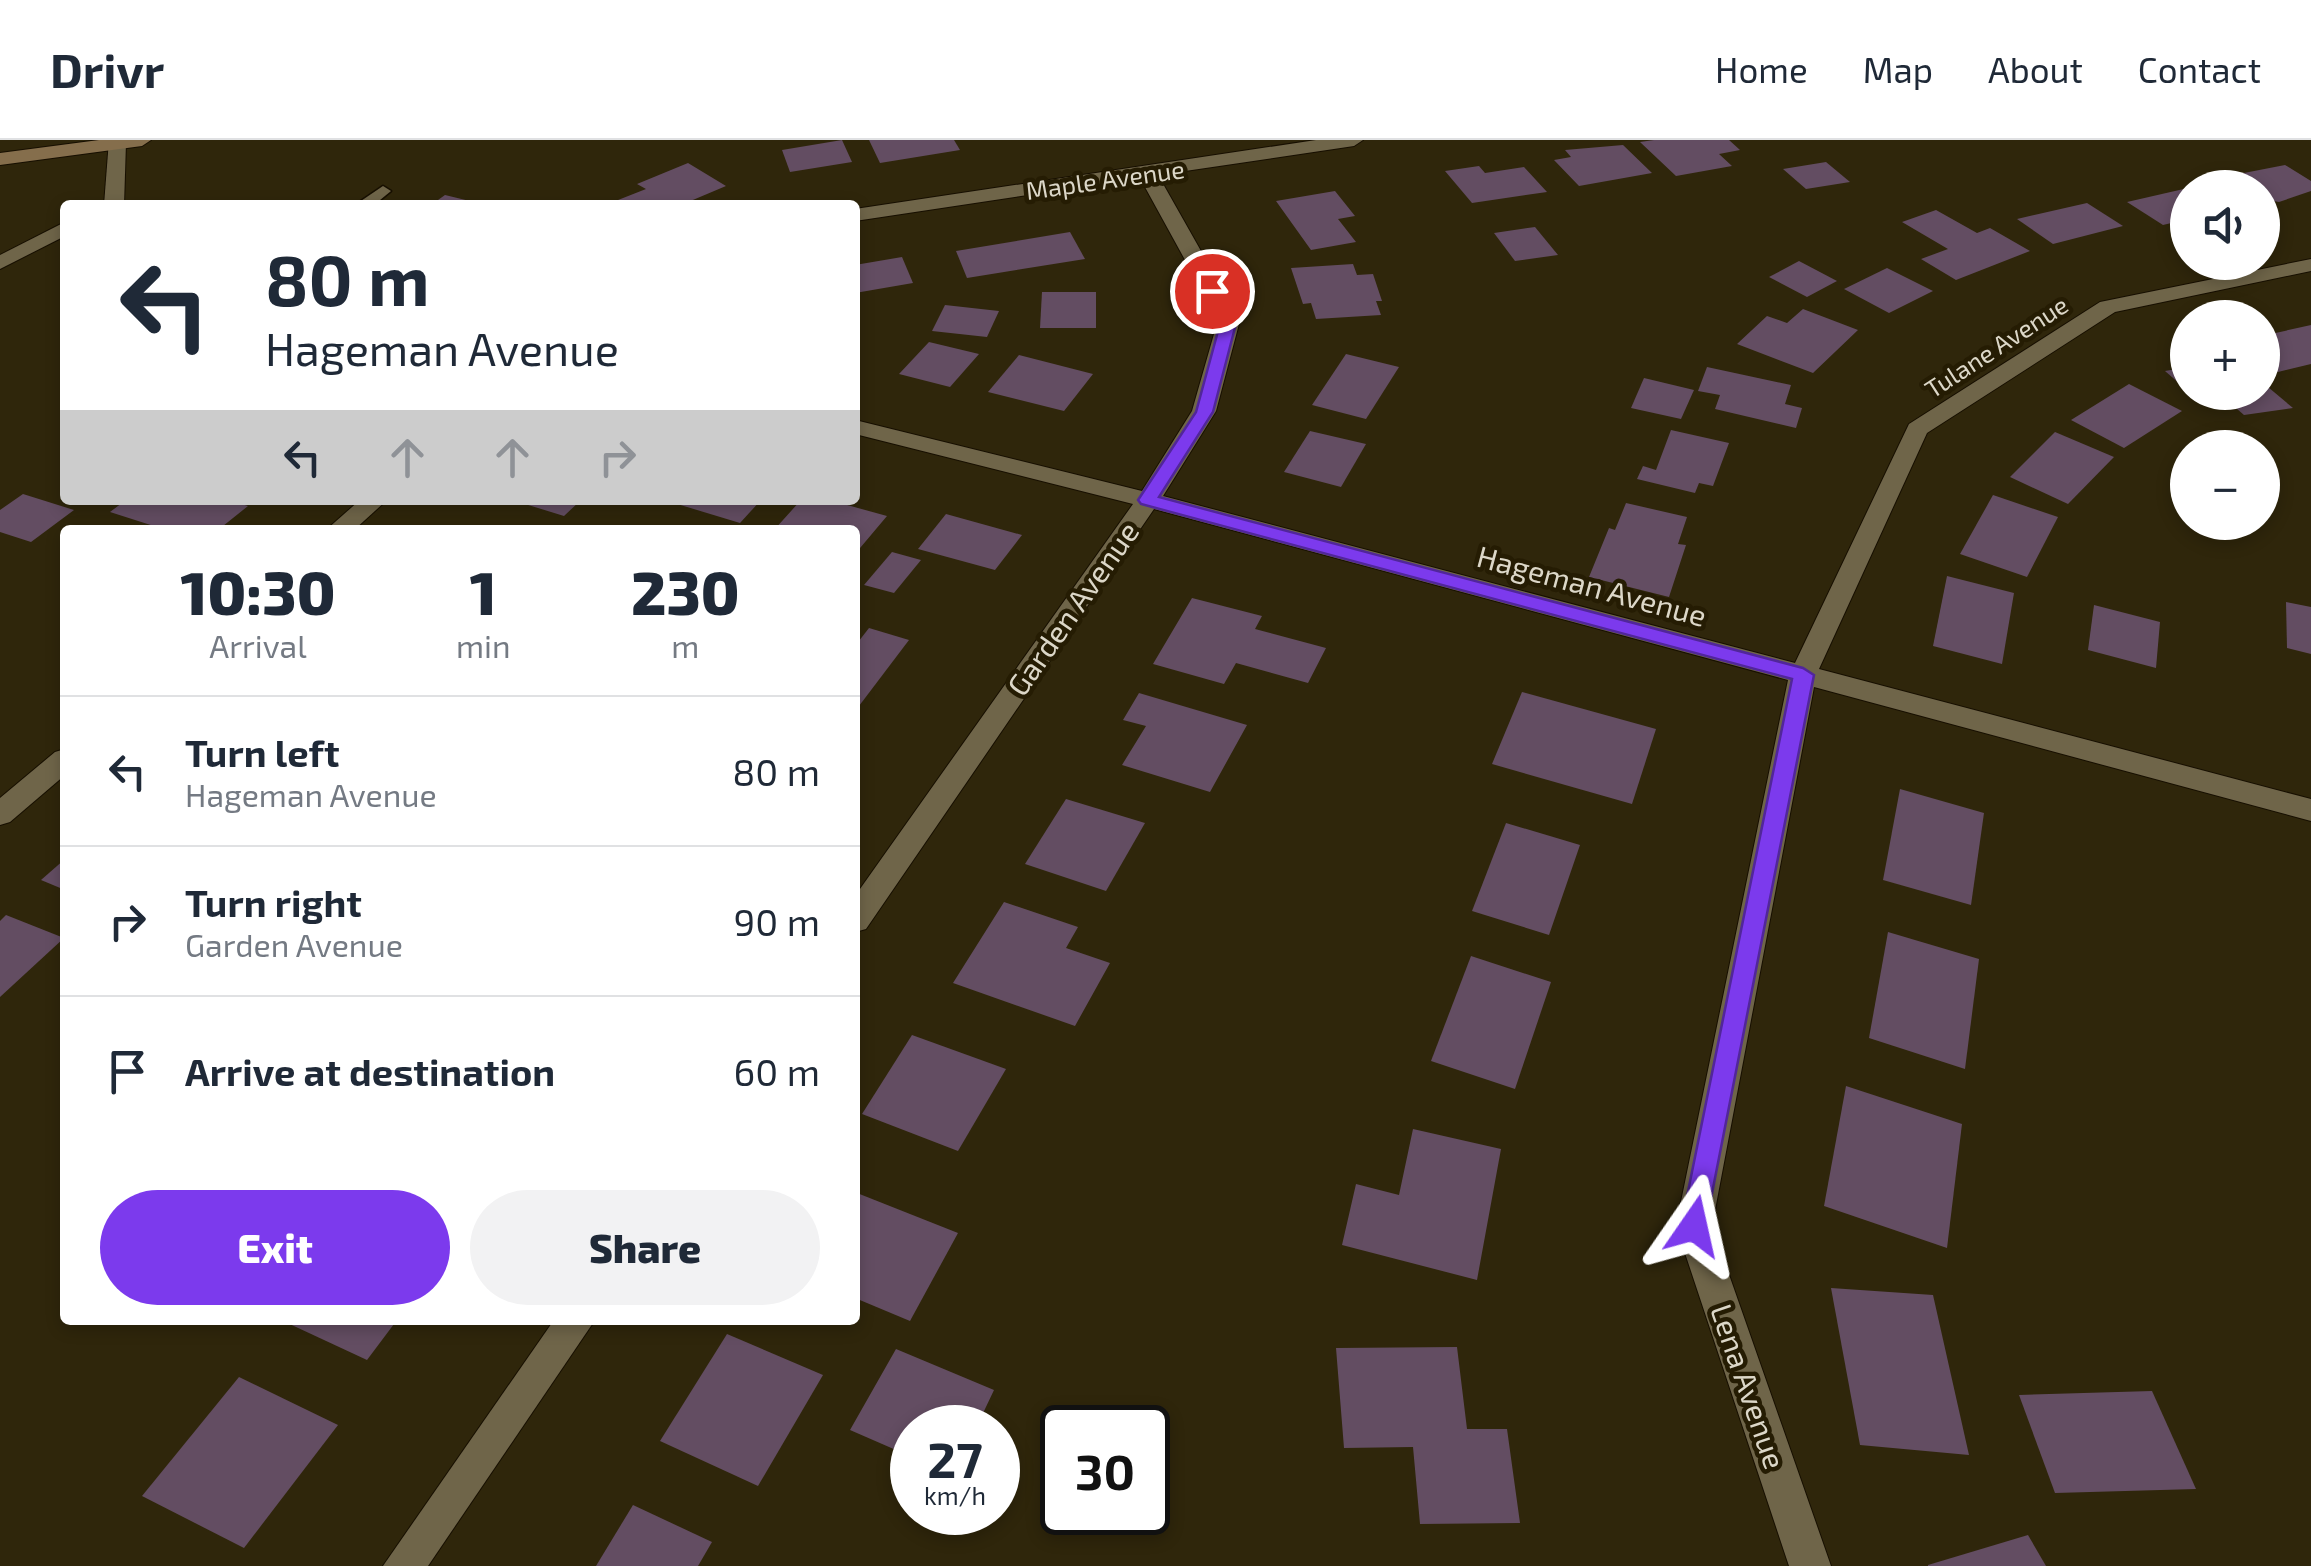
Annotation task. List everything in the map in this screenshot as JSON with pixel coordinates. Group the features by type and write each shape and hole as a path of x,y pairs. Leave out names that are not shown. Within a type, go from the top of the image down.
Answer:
{"main road":[{"path":"0,159 142,140"}],"street":[{"name":"Maple Avenue","path":"860,214 1354,140"},
{"path":"114,200 116,144"},
{"name":"Garden Avenue","path":"860,913 1148,500 1204,412 1229,320 1146,174"},
{"path":"0,264 60,231"},
{"name":"Tulane Avenue","path":"1803,675 1917,430 2108,307 2311,265"},
{"name":"Hageman Avenue","path":"860,428 1148,500 2311,810"},
{"path":"345,525 369,505"},
{"name":"Lena Avenue","path":"1803,675 1694,1226 1810,1566"},
{"path":"0,814 60,764"},
{"path":"404,1566 573,1325"}],"lane":[{"path":"370,200 384,191"}],"building":[{"path":"842,140 852,162 790,172 782,150"},
{"path":"869,140 954,140 960,150 880,163"},
{"path":"1729,140 1740,150 1719,154 1732,166 1676,176 1640,142"},
{"path":"1623,145 1652,173 1579,186 1554,160 1571,157 1565,150"},
{"path":"1826,162 1850,182 1806,189 1783,169"},
{"path":"688,163 726,186 693,200 618,200 646,189 637,184"},
{"path":"2285,165 2311,181 2311,191 2280,202 2280,170 2259,170"},
{"path":"1479,166 1485,173 1524,167 1547,192 1472,203 1445,171"},
{"path":"1335,191 1355,216 1338,219 1356,242 1311,250 1276,201"},
{"path":"2170,192 2170,223 2163,225 2127,202"},
{"path":"445,195 466,200 438,200"},
{"path":"2087,203 2123,226 2053,244 2017,219"},
{"path":"1936,210 1977,233 1990,228 2030,251 1956,280 1921,259 1948,249 1902,222"},
{"path":"1535,227 1558,255 1515,261 1494,233"},
{"path":"1070,232 1085,259 967,278 956,251"},
{"path":"902,257 913,283 860,292 860,264"},
{"path":"1799,261 1837,281 1807,297 1769,277"},
{"path":"1353,264 1357,275 1373,274 1382,301 1376,301 1381,315 1316,319 1311,303 1303,304 1291,268"},
{"path":"1887,268 1933,291 1889,313 1844,289"},
{"path":"1042,292 1096,292 1096,328 1040,328"},
{"path":"945,305 999,311 987,337 932,331"},
{"path":"1803,309 1858,330 1813,373 1737,344 1767,316 1787,323"},
{"path":"2311,325 2311,364 2280,372 2280,332"},
{"path":"929,342 979,354 950,387 899,374"},
{"path":"1346,354 1399,367 1366,419 1312,405"},
{"path":"1019,355 1093,374 1064,411 988,392"},
{"path":"1707,367 1791,385 1785,404 1802,408 1796,428 1715,409 1720,395 1698,391"},
{"path":"1644,378 1694,390 1681,419 1631,408"},
{"path":"2129,384 2170,405 2170,410 2182,411 2124,448 2071,420"},
{"path":"2280,397 2293,408 2280,410"},
{"path":"2238,410 2279,410 2244,415"},
{"path":"1671,430 1729,443 1713,486 1699,483 1695,493 1637,479 1643,466 1656,470"},
{"path":"1310,431 1366,444 1341,487 1284,472"},
{"path":"2055,432 2114,457 2068,504 2010,477"},
{"path":"23,494 74,510 31,542 0,532 0,510"},
{"path":"1993,495 2058,517 2027,577 1960,554"},
{"path":"1626,503 1687,517 1678,544 1686,545 1669,597 1589,577 1609,528 1615,530"},
{"path":"119,505 248,506 224,525 151,525 110,512"},
{"path":"528,505 576,505 564,516"},
{"path":"681,505 756,505 740,523"},
{"path":"796,505 847,505 887,516 860,548 860,525 778,525"},
{"path":"946,514 1022,535 995,570 918,549"},
{"path":"892,552 921,560 894,593 864,585"},
{"path":"1947,576 2014,593 2002,664 1933,646"},
{"path":"1192,598 1262,616 1255,629 1326,648 1308,683 1236,663 1224,684 1153,664"},
{"path":"2286,602 2311,607 2311,654 2287,648"},
{"path":"2094,605 2160,622 2156,668 2088,650"},
{"path":"869,628 909,640 860,705 860,640"},
{"path":"1522,692 1656,729 1632,804 1492,764"},
{"path":"1139,693 1247,725 1210,792 1122,765 1146,726 1123,720"},
{"path":"1900,789 1984,813 1971,905 1883,880"},
{"path":"1066,799 1145,823 1106,891 1025,864"},
{"path":"1506,823 1580,845 1549,935 1472,911"},
{"path":"60,863 60,888 41,880"},
{"path":"1004,902 1078,927 1066,948 1110,963 1075,1026 953,983"},
{"path":"6,915 60,936 60,942 0,997 0,921"},
{"path":"1888,932 1979,959 1965,1069 1869,1038"},
{"path":"1471,956 1551,982 1515,1089 1431,1061"},
{"path":"912,1035 1006,1069 958,1151 862,1114"},
{"path":"1846,1086 1962,1124 1947,1248 1824,1206"},
{"path":"1413,1129 1501,1149 1477,1280 1342,1245 1356,1184 1399,1195"},
{"path":"860,1194 958,1233 910,1321 860,1300"},
{"path":"1831,1288 1933,1295 1969,1455 1860,1445"},
{"path":"292,1325 393,1325 367,1360"},
{"path":"727,1334 823,1375 758,1486 660,1441"},
{"path":"1457,1347 1467,1429 1507,1429 1520,1523 1420,1524 1413,1447 1344,1448 1336,1348"},
{"path":"896,1349 994,1390 987,1405 890,1405 890,1447 850,1430"},
{"path":"239,1377 338,1425 244,1548 142,1496"},
{"path":"2152,1391 2196,1489 2055,1493 2019,1395"},
{"path":"633,1505 712,1542 698,1566 596,1566"},
{"path":"2028,1535 2046,1566 1928,1566 1928,1565"}],"route":[{"path":"1212,291 1229,320 1204,412 1148,500 1803,675 1694,1226"}]}
